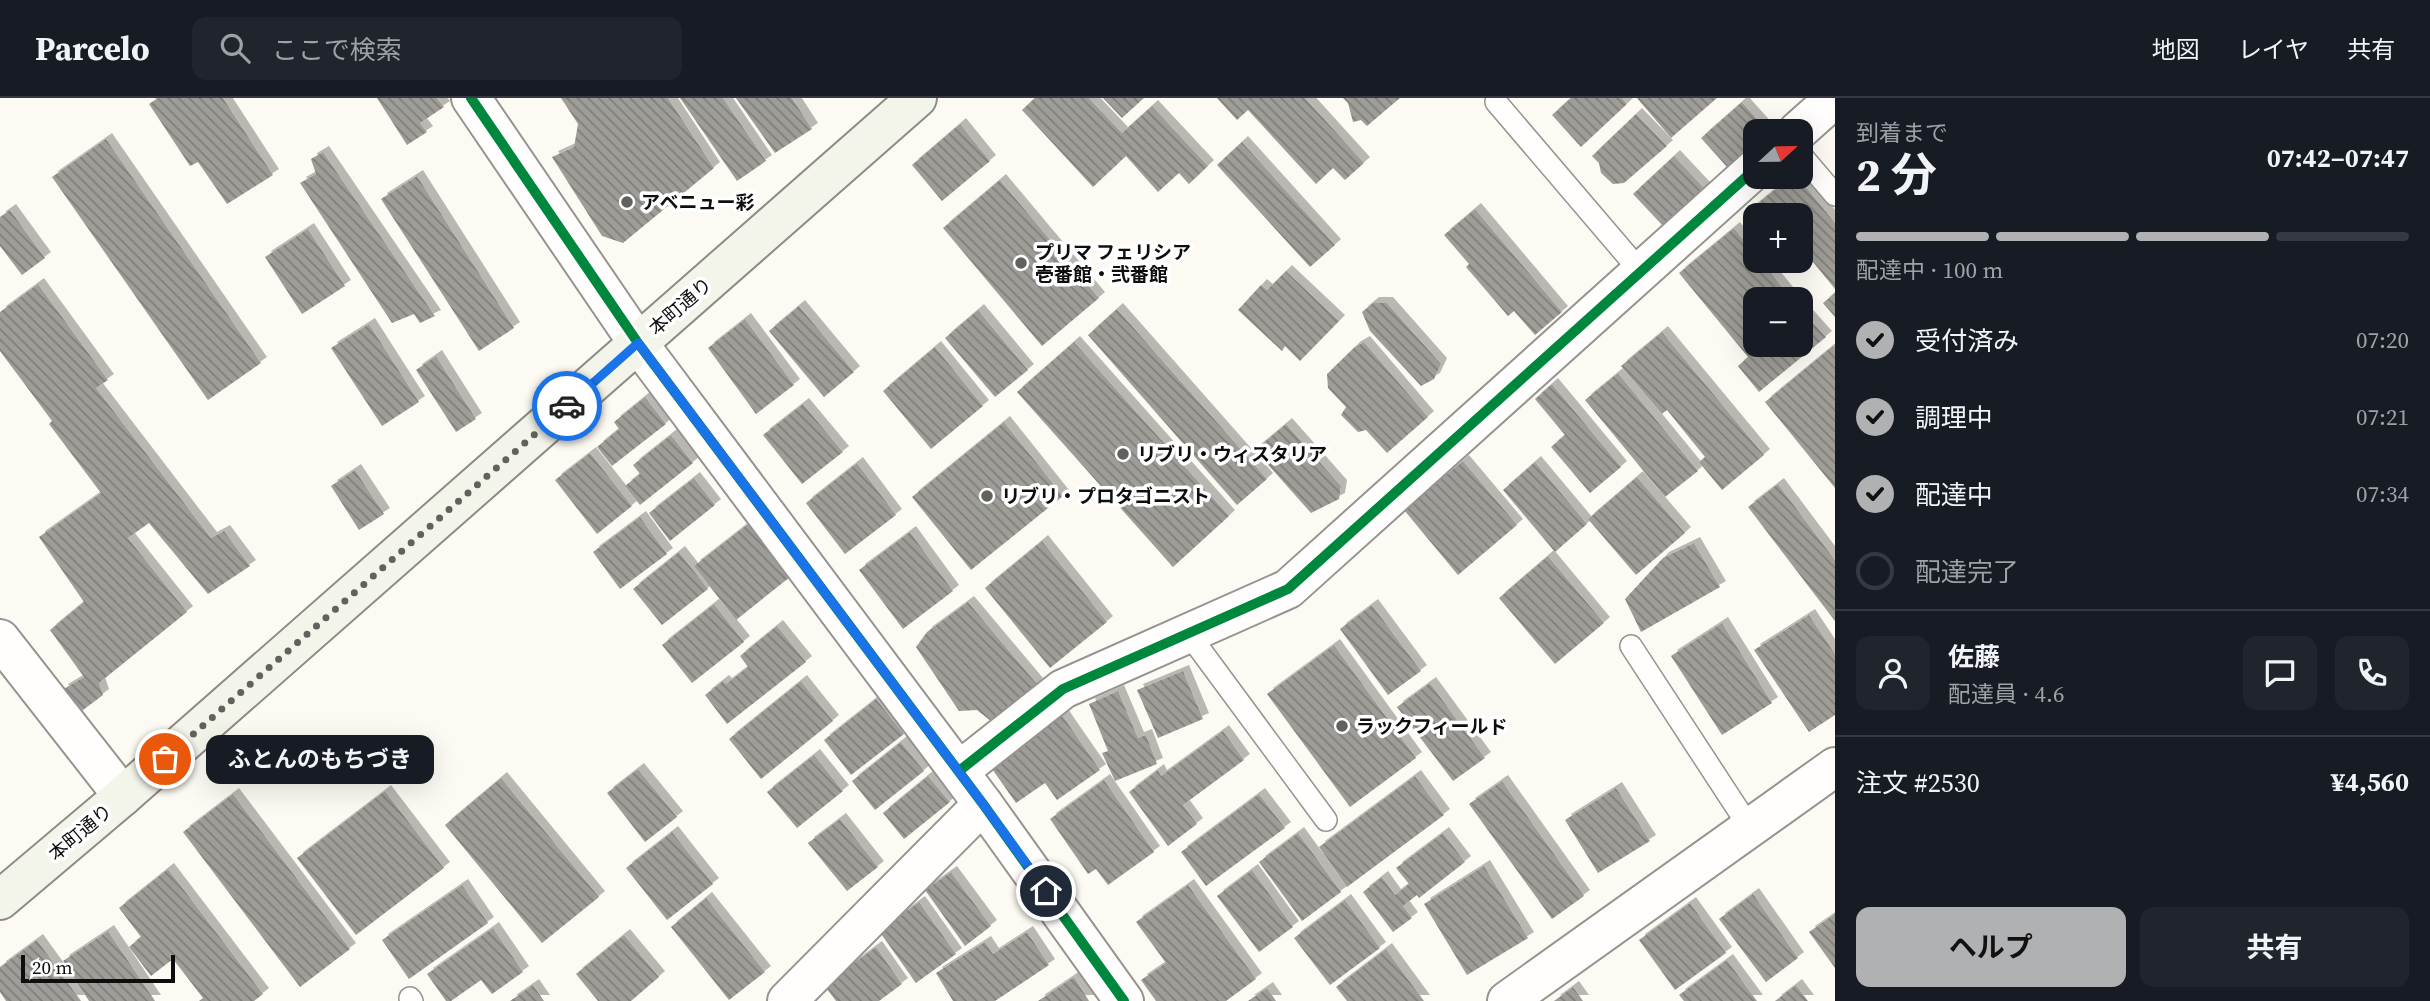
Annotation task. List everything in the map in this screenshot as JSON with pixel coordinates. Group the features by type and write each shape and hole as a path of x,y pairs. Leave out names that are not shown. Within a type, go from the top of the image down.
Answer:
{"main road":[{"name":"本町通り","path":"0,900 123,796 917,98"}],"street":[{"path":"471,98 638,343 959,771 1124,1001"},
{"path":"1811,119 1835,98"},
{"path":"959,771 1063,689 1288,589 1743,180"},
{"path":"0,639 123,796"},
{"path":"1507,1001 1835,767"},
{"path":"787,1001 983,804"}],"lane":[{"path":"1496,102 1641,272"},
{"path":"1813,169 1835,195"},
{"path":"1188,633 1326,820"},
{"path":"1631,646 1751,828"}],"building":[{"path":"158,98 223,98 273,175 227,204 198,162 190,166 149,104"},
{"path":"377,98 437,98 444,107 420,123 427,132 407,145"},
{"name":"アベニュー彩","path":"561,98 668,98 714,168 623,243 602,236 552,157 574,147 578,124"},
{"path":"680,98 723,98 766,161 737,181"},
{"path":"736,98 792,98 812,129 775,153"},
{"path":"1035,98 1089,98 1122,133 1152,106 1208,166 1189,184 1179,173 1158,192 1126,156 1093,187 1022,110"},
{"path":"1103,98 1144,98 1122,118"},
{"path":"1217,98 1305,98 1364,163 1345,180 1333,168 1316,184 1248,110 1237,120"},
{"path":"1343,98 1400,98 1367,126 1361,120 1353,122 1348,103"},
{"path":"1571,98 1622,98 1627,104 1581,147 1552,115"},
{"path":"1637,98 1717,98 1671,138"},
{"path":"1742,102 1757,119 1743,119 1743,152 1727,167 1701,138"},
{"path":"1636,114 1667,146 1624,183 1613,184 1601,173 1599,163 1592,156"},
{"path":"960,124 990,161 942,201 912,165"},
{"path":"106,139 261,363 208,400 52,177"},
{"path":"1242,142 1335,245 1310,267 1217,165"},
{"path":"323,152 435,316 420,323 414,314 392,323 300,183 316,174 311,159"},
{"path":"1674,156 1704,188 1663,226 1633,194"},
{"path":"417,176 514,328 479,351 381,199"},
{"name":"プリマ フェリシア 壱番館・弐番館","path":"1000,180 1099,298 1042,346 943,228"},
{"path":"1775,189 1808,189 1835,223 1835,289 1813,262 1813,203 1758,203"},
{"path":"1475,209 1562,312 1535,335 1514,311 1508,316 1466,267 1469,264 1444,235"},
{"path":"10,210 45,258 22,275 0,246 0,217"},
{"path":"1734,228 1743,239 1743,273 1771,273 1782,287 1743,287 1743,351 1679,273"},
{"path":"308,229 345,286 302,314 265,257"},
{"path":"1286,271 1339,321 1300,361 1285,346 1282,351 1238,310 1261,285 1267,290"},
{"path":"38,284 108,380 96,388 211,538 224,531 250,566 208,594 149,523 128,538 187,612 99,683 103,695 79,713 62,690 84,677 50,630 84,602 39,537 101,493 49,424 52,421 0,351 0,312"},
{"path":"1835,293 1835,317 1823,303"},
{"path":"1373,303 1387,303 1441,364 1434,379 1421,386 1370,331 1362,312"},
{"path":"799,306 854,372 824,397 769,331"},
{"path":"1117,309 1267,479 1237,505 1088,335"},
{"path":"978,310 1028,370 995,397 945,338"},
{"path":"745,319 794,385 756,414 708,348"},
{"path":"1813,322 1826,337 1813,348"},
{"path":"369,324 419,402 382,426 331,348"},
{"path":"1662,332 1764,455 1722,490 1699,462 1705,457 1667,410 1662,414 1621,366"},
{"name":"リブリ・ウィスタリア","path":"1074,342 1229,516 1173,567 1017,392"},
{"path":"1364,342 1428,417 1387,453 1366,430 1358,432 1341,415 1346,407 1328,388 1327,374 1355,347"},
{"path":"1833,346 1835,348 1835,488 1765,402"},
{"path":"935,347 983,406 931,449 883,391"},
{"path":"436,356 476,419 456,432 416,370"},
{"path":"1748,357 1802,357 1759,392 1738,366"},
{"path":"1618,373 1698,471 1665,497 1585,400"},
{"path":"1552,384 1621,467 1590,493 1551,447 1565,435 1535,399"},
{"path":"645,397 666,424 612,466 597,447 619,429 614,422"},
{"path":"803,404 843,452 802,484 763,435"},
{"name":"リブリ・プロタゴニスト","path":"1004,422 1063,496 971,570 912,497"},
{"path":"1286,424 1341,486 1339,499 1311,513 1255,450"},
{"path":"671,435 693,463 640,505 625,486 640,474 633,465"},
{"path":"590,453 632,506 597,534 555,480"},
{"path":"1463,461 1517,525 1458,575 1404,510"},
{"path":"1535,462 1587,524 1555,552 1503,490"},
{"path":"857,463 896,515 845,554 806,503"},
{"path":"355,470 384,514 359,530 331,486"},
{"path":"1637,477 1685,533 1636,575 1588,519"},
{"path":"694,478 715,505 670,541 649,513"},
{"path":"1778,484 1835,560 1835,621 1748,507"},
{"path":"640,517 667,554 620,589 593,552"},
{"path":"748,524 790,577 736,620 694,566"},
{"path":"910,532 953,591 903,629 859,570"},
{"path":"1042,541 1107,622 1050,668 985,588"},
{"path":"1694,543 1720,587 1641,632 1625,599 1663,558"},
{"path":"679,552 708,589 662,625 633,589"},
{"path":"1548,556 1604,623 1555,664 1499,598"},
{"path":"968,602 1037,684 992,722 977,710 959,711 916,647 927,632"},
{"path":"714,604 744,642 692,683 662,645"},
{"path":"1372,605 1421,671 1388,695 1340,629"},
{"path":"1809,615 1835,654 1835,715 1809,732 1754,650"},
{"path":"1722,623 1772,703 1722,735 1671,656"},
{"path":"777,626 806,662 727,724 705,695 723,681 726,684 748,667 740,656"},
{"name":"ラックフィールド","path":"1334,645 1416,758 1350,807 1267,694"},
{"path":"1183,671 1203,719 1158,738 1137,690"},
{"path":"801,681 833,721 761,779 729,739"},
{"path":"1430,683 1485,758 1453,781 1397,707"},
{"path":"1118,691 1138,738 1146,735 1157,764 1115,781 1102,753 1108,751 1089,704"},
{"path":"876,699 904,734 851,775 824,740"},
{"path":"1062,715 1100,770 1057,800 1045,783 1016,803 990,766"},
{"path":"1223,731 1244,760 1183,805 1197,824 1168,846 1129,792 1158,770 1161,776"},
{"path":"901,742 924,771 875,810 852,781"},
{"path":"814,755 843,791 797,828 767,792"},
{"path":"638,769 677,817 645,842 607,793"},
{"path":"928,776 950,802 904,839 883,813"},
{"path":"1415,776 1444,815 1347,887 1319,847"},
{"path":"501,778 599,897 542,943 445,825"},
{"path":"1104,780 1154,852 1108,885 1096,869 1088,874 1050,819"},
{"path":"1502,781 1584,896 1552,919 1469,804"},
{"path":"1616,788 1650,841 1598,873 1565,820"},
{"path":"385,791 444,868 356,935 297,858"},
{"path":"233,794 350,949 300,987 183,832"},
{"path":"1259,794 1285,828 1206,886 1181,852"},
{"path":"840,819 878,867 847,891 808,843"},
{"path":"672,832 713,884 667,920 626,868"},
{"path":"1298,833 1341,892 1302,921 1259,862"},
{"path":"1443,833 1465,862 1419,898 1417,895 1403,906 1412,918 1393,932 1363,892 1382,877 1395,895 1409,884 1396,868"},
{"path":"1484,866 1528,938 1467,975 1424,904"},
{"path":"168,869 263,994 254,1001 199,1001 203,998 173,959 151,976 129,947 141,937 119,908"},
{"path":"1252,870 1293,927 1259,952 1217,896"},
{"path":"951,872 991,926 965,946 925,890"},
{"path":"462,885 488,923 409,979 382,940"},
{"path":"1188,885 1256,979 1226,1001 1156,1001 1141,980 1166,963 1136,922"},
{"path":"1753,894 1798,958 1766,982 1719,919"},
{"path":"706,898 765,972 729,1000 671,927"},
{"path":"1345,900 1380,948 1330,985 1294,938"},
{"path":"919,902 956,954 916,983 879,931"},
{"path":"1690,903 1726,953 1675,990 1639,940"},
{"path":"1835,914 1835,968 1809,932"},
{"path":"493,928 523,972 492,994 481,980 451,1001 446,1001 427,974"},
{"path":"108,931 155,1001 89,1001 63,961"},
{"path":"1027,932 1049,965 995,1001 953,1001 936,973 985,942 993,954"},
{"path":"624,935 659,977 631,1001 598,1001 576,974"},
{"path":"37,940 81,1001 6,1001 0,992 0,967"},
{"path":"876,947 902,984 879,1001 836,1001 824,985"},
{"path":"1386,949 1424,1001 1347,1001 1336,987"},
{"path":"1727,960 1757,1001 1684,1001 1679,995"},
{"path":"1074,977 1089,1001 1038,1001"},
{"path":"533,985 544,1001 510,1001"},
{"path":"1796,985 1808,1001 1775,1001"},
{"path":"1573,987 1583,1001 1554,1001"},
{"path":"1267,988 1276,1001 1248,1001"}],"cycle path":[{"path":"471,98 638,343 983,804 1124,1001"},
{"path":"959,771 1063,689 1288,589 1743,180"}],"way so far":[{"path":"165,759 567,406"}],"place":[{"name":"アベニュー彩","path":"627,202"},
{"name":"プリマ フェリシア 壱番館・弐番館","path":"1021,263"},
{"name":"リブリ・ウィスタリア","path":"1123,454"},
{"name":"リブリ・プロタゴニスト","path":"987,496"},
{"name":"ラックフィールド","path":"1342,726"},
{"name":"ふとんのもちづき","path":"165,759"}],"route":[{"path":"567,406 638,343 1046,891"}]}
